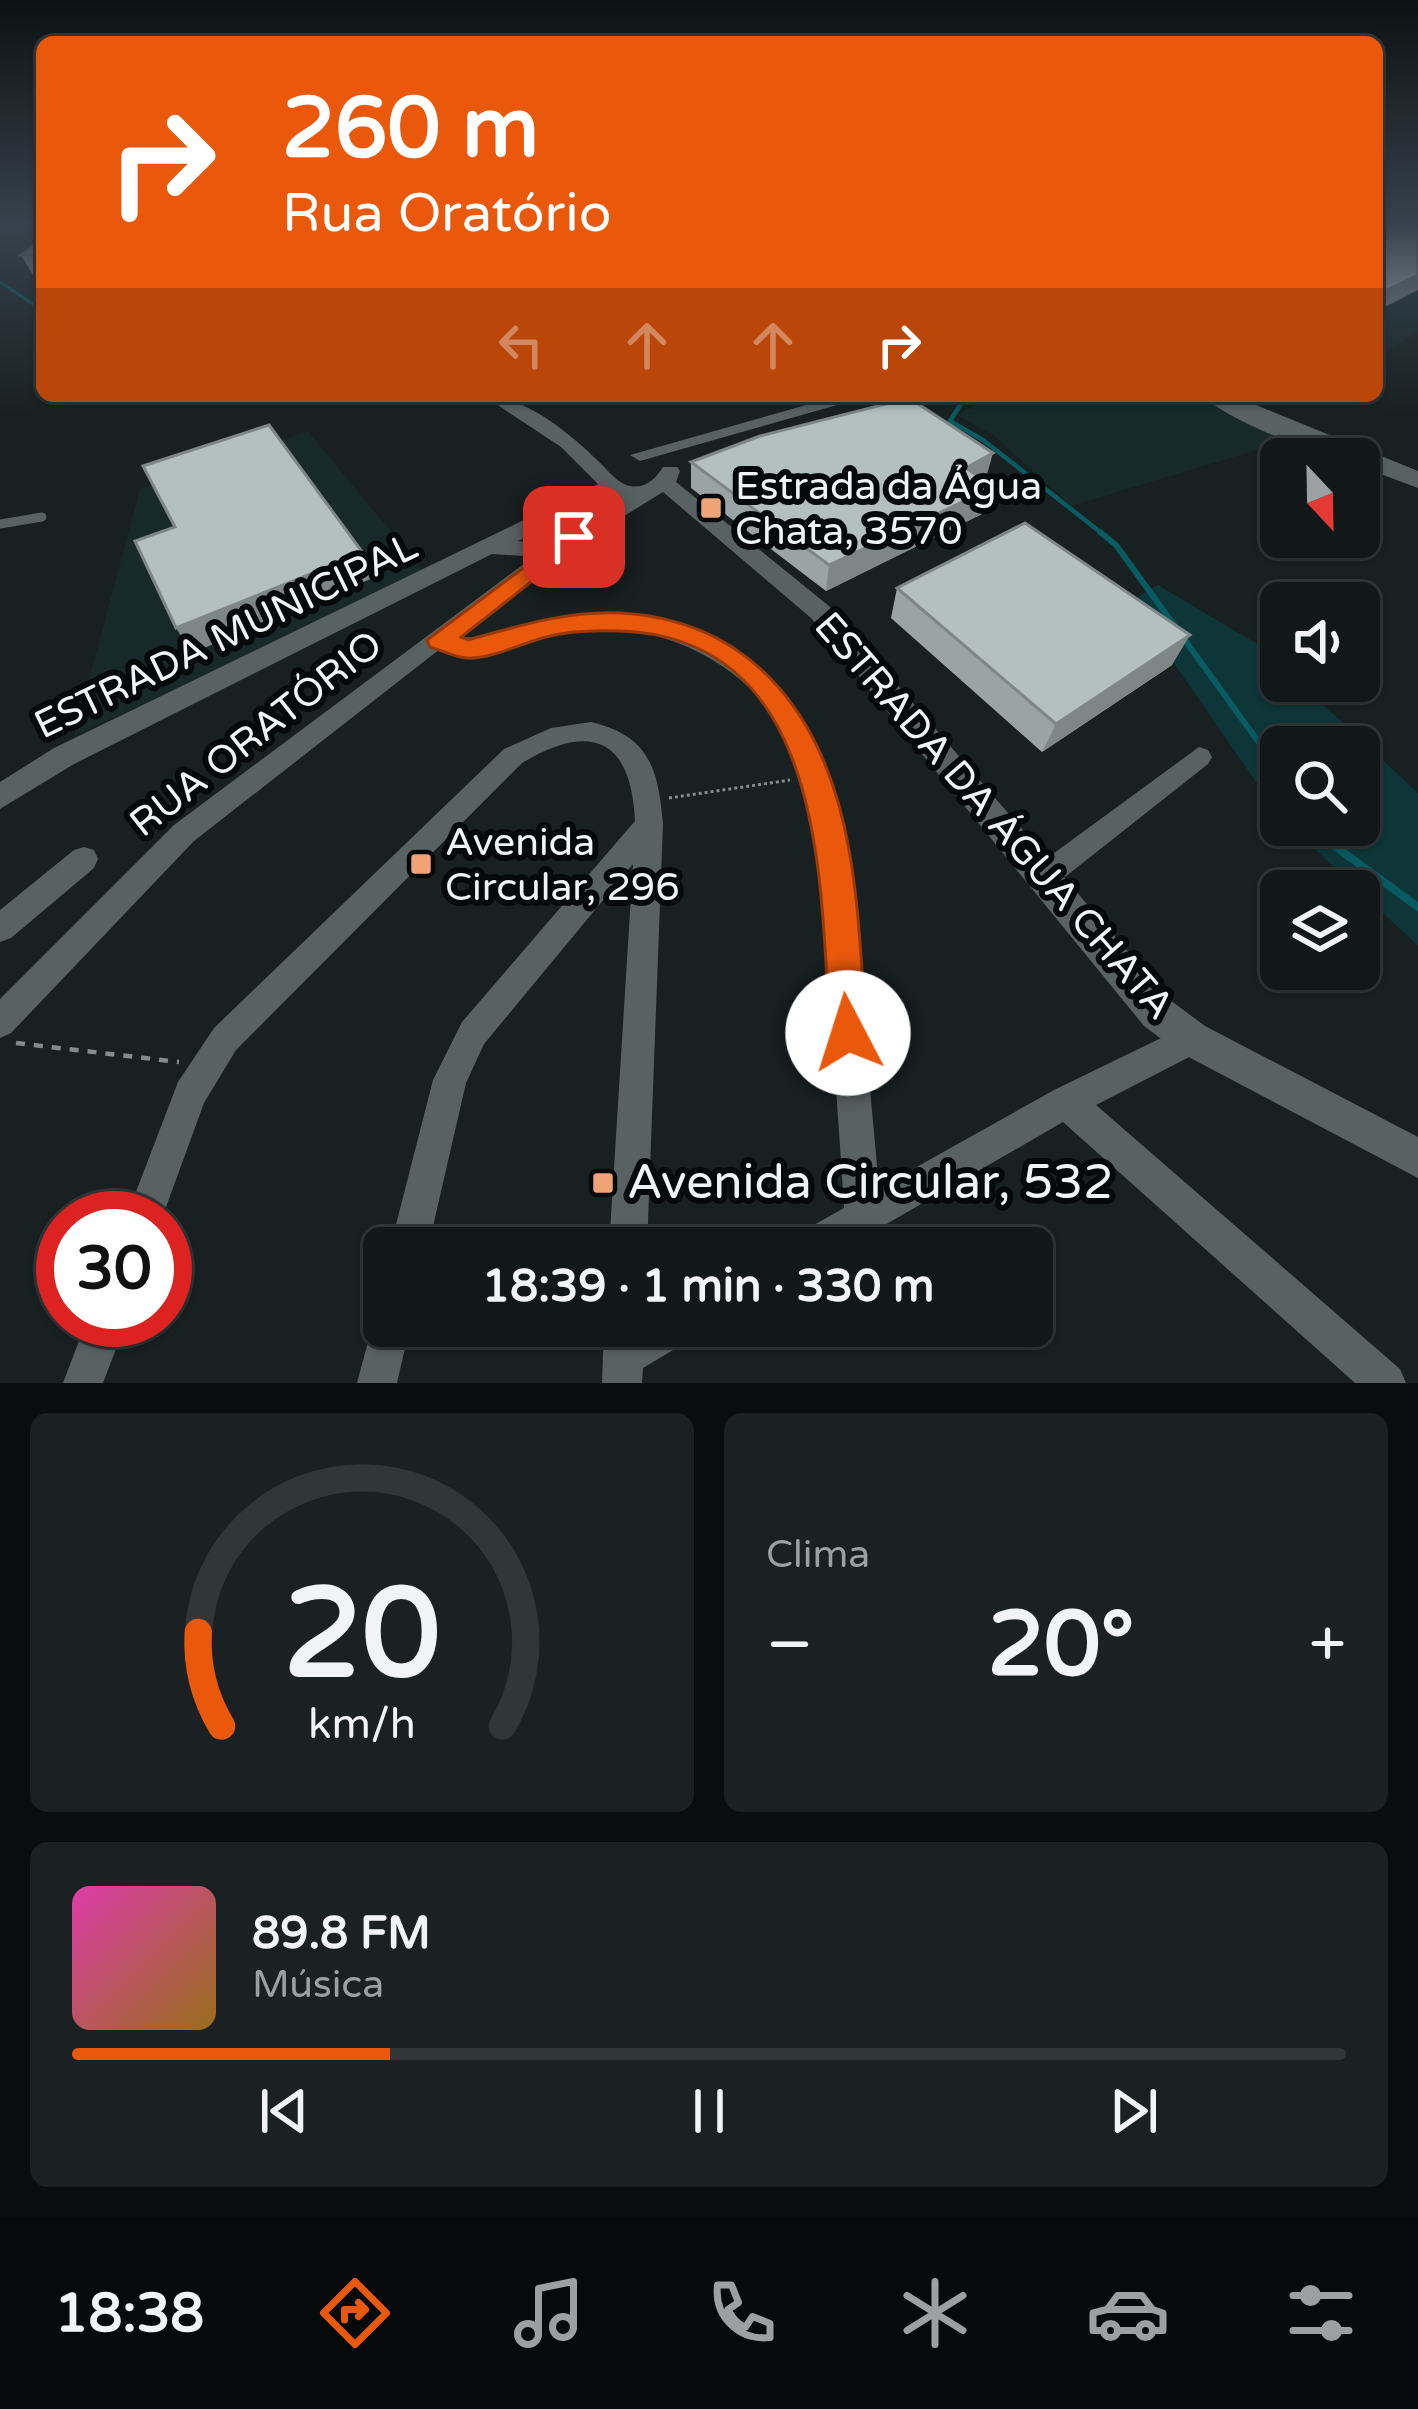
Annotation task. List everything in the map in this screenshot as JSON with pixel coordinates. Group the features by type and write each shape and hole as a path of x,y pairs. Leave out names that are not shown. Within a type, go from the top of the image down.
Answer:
{"main road":[{"path":"1228,402 1418,478"},
{"path":"1240,402 1418,478"}],"street":[{"path":"503,402 568,443 608,481 657,484 693,465"},
{"path":"568,443 631,456 837,402"},
{"path":"861,419 910,402"},
{"path":"699,438 716,458 820,430"},
{"name":"ESTRADA MUNICIPAL","path":"0,797 64,756 581,503 631,456"},
{"name":"ESTRADA DA ÁGUA CHATA","path":"631,456 657,458 657,484 820,612 1041,880 1157,1012 1192,1039 1418,1158"},
{"name":"RUA ORATÓRIO","path":"0,1022 184,833 440,640 543,551 657,484"},
{"path":"543,551 542,533 581,503"},
{"name":"ESTRADA MUNICIPAL","path":"490,549 543,551"},
{"path":"440,640 467,649 553,626 596,621 638,624 691,637 720,650 764,683 800,737 816,777 833,850 863,1216"},
{"path":"155,1191 190,1094 225,1039 513,756 560,731 605,736 636,762 648,813 629,1227"},
{"path":"1041,880 1199,757"},
{"path":"414,1227 450,1079 472,1033 648,813"},
{"path":"0,928 84,859"},
{"path":"844,1227 1066,1102 1192,1039"},
{"path":"1066,1102 1386,1383"},
{"path":"91,1376 99,1347"},
{"path":"376,1383 385,1347"}],"lane":[{"path":"0,524 42,517"}],"path":[{"path":"648,813 816,777"},
{"path":"0,1042 204,1066"}],"shaded area":[{"path":"1383,288 1418,288 1418,332 1383,352"},
{"path":"983,402 1212,402 1297,438 1260,438 1260,449 1071,506 992,434 956,415"},
{"path":"308,431 425,573 74,736 140,489"},
{"path":"1158,585 1260,646 1260,702 1320,702 1346,726 1260,726 1260,788 1131,601"},
{"path":"1380,758 1418,793 1418,946 1380,910 1380,870 1337,870 1311,846 1380,846"}],"building":[{"path":"893,402 915,402 993,453 966,468 994,487 829,565 691,462 760,436"},
{"path":"269,425 363,553 176,628 135,541 175,527 143,466"},
{"path":"1025,523 1190,635 1056,724 897,588"}],"waterway":[{"path":"8,288 36,306"},
{"path":"962,402 950,421 983,440 1104,535"},
{"path":"1100,532 1116,545 1260,744"},
{"path":"1335,846 1418,907"}],"place":[{"name":"Estrada da Água Chata, 3570","path":"711,508"},
{"name":"Avenida Circular, 296","path":"421,864"},
{"name":"Avenida Circular, 532","path":"603,1183"}],"route":[{"path":"574,537 440,640 467,649 553,626 622,622 691,637 720,650 764,683 800,737 816,777 833,850 848,1033"}]}
